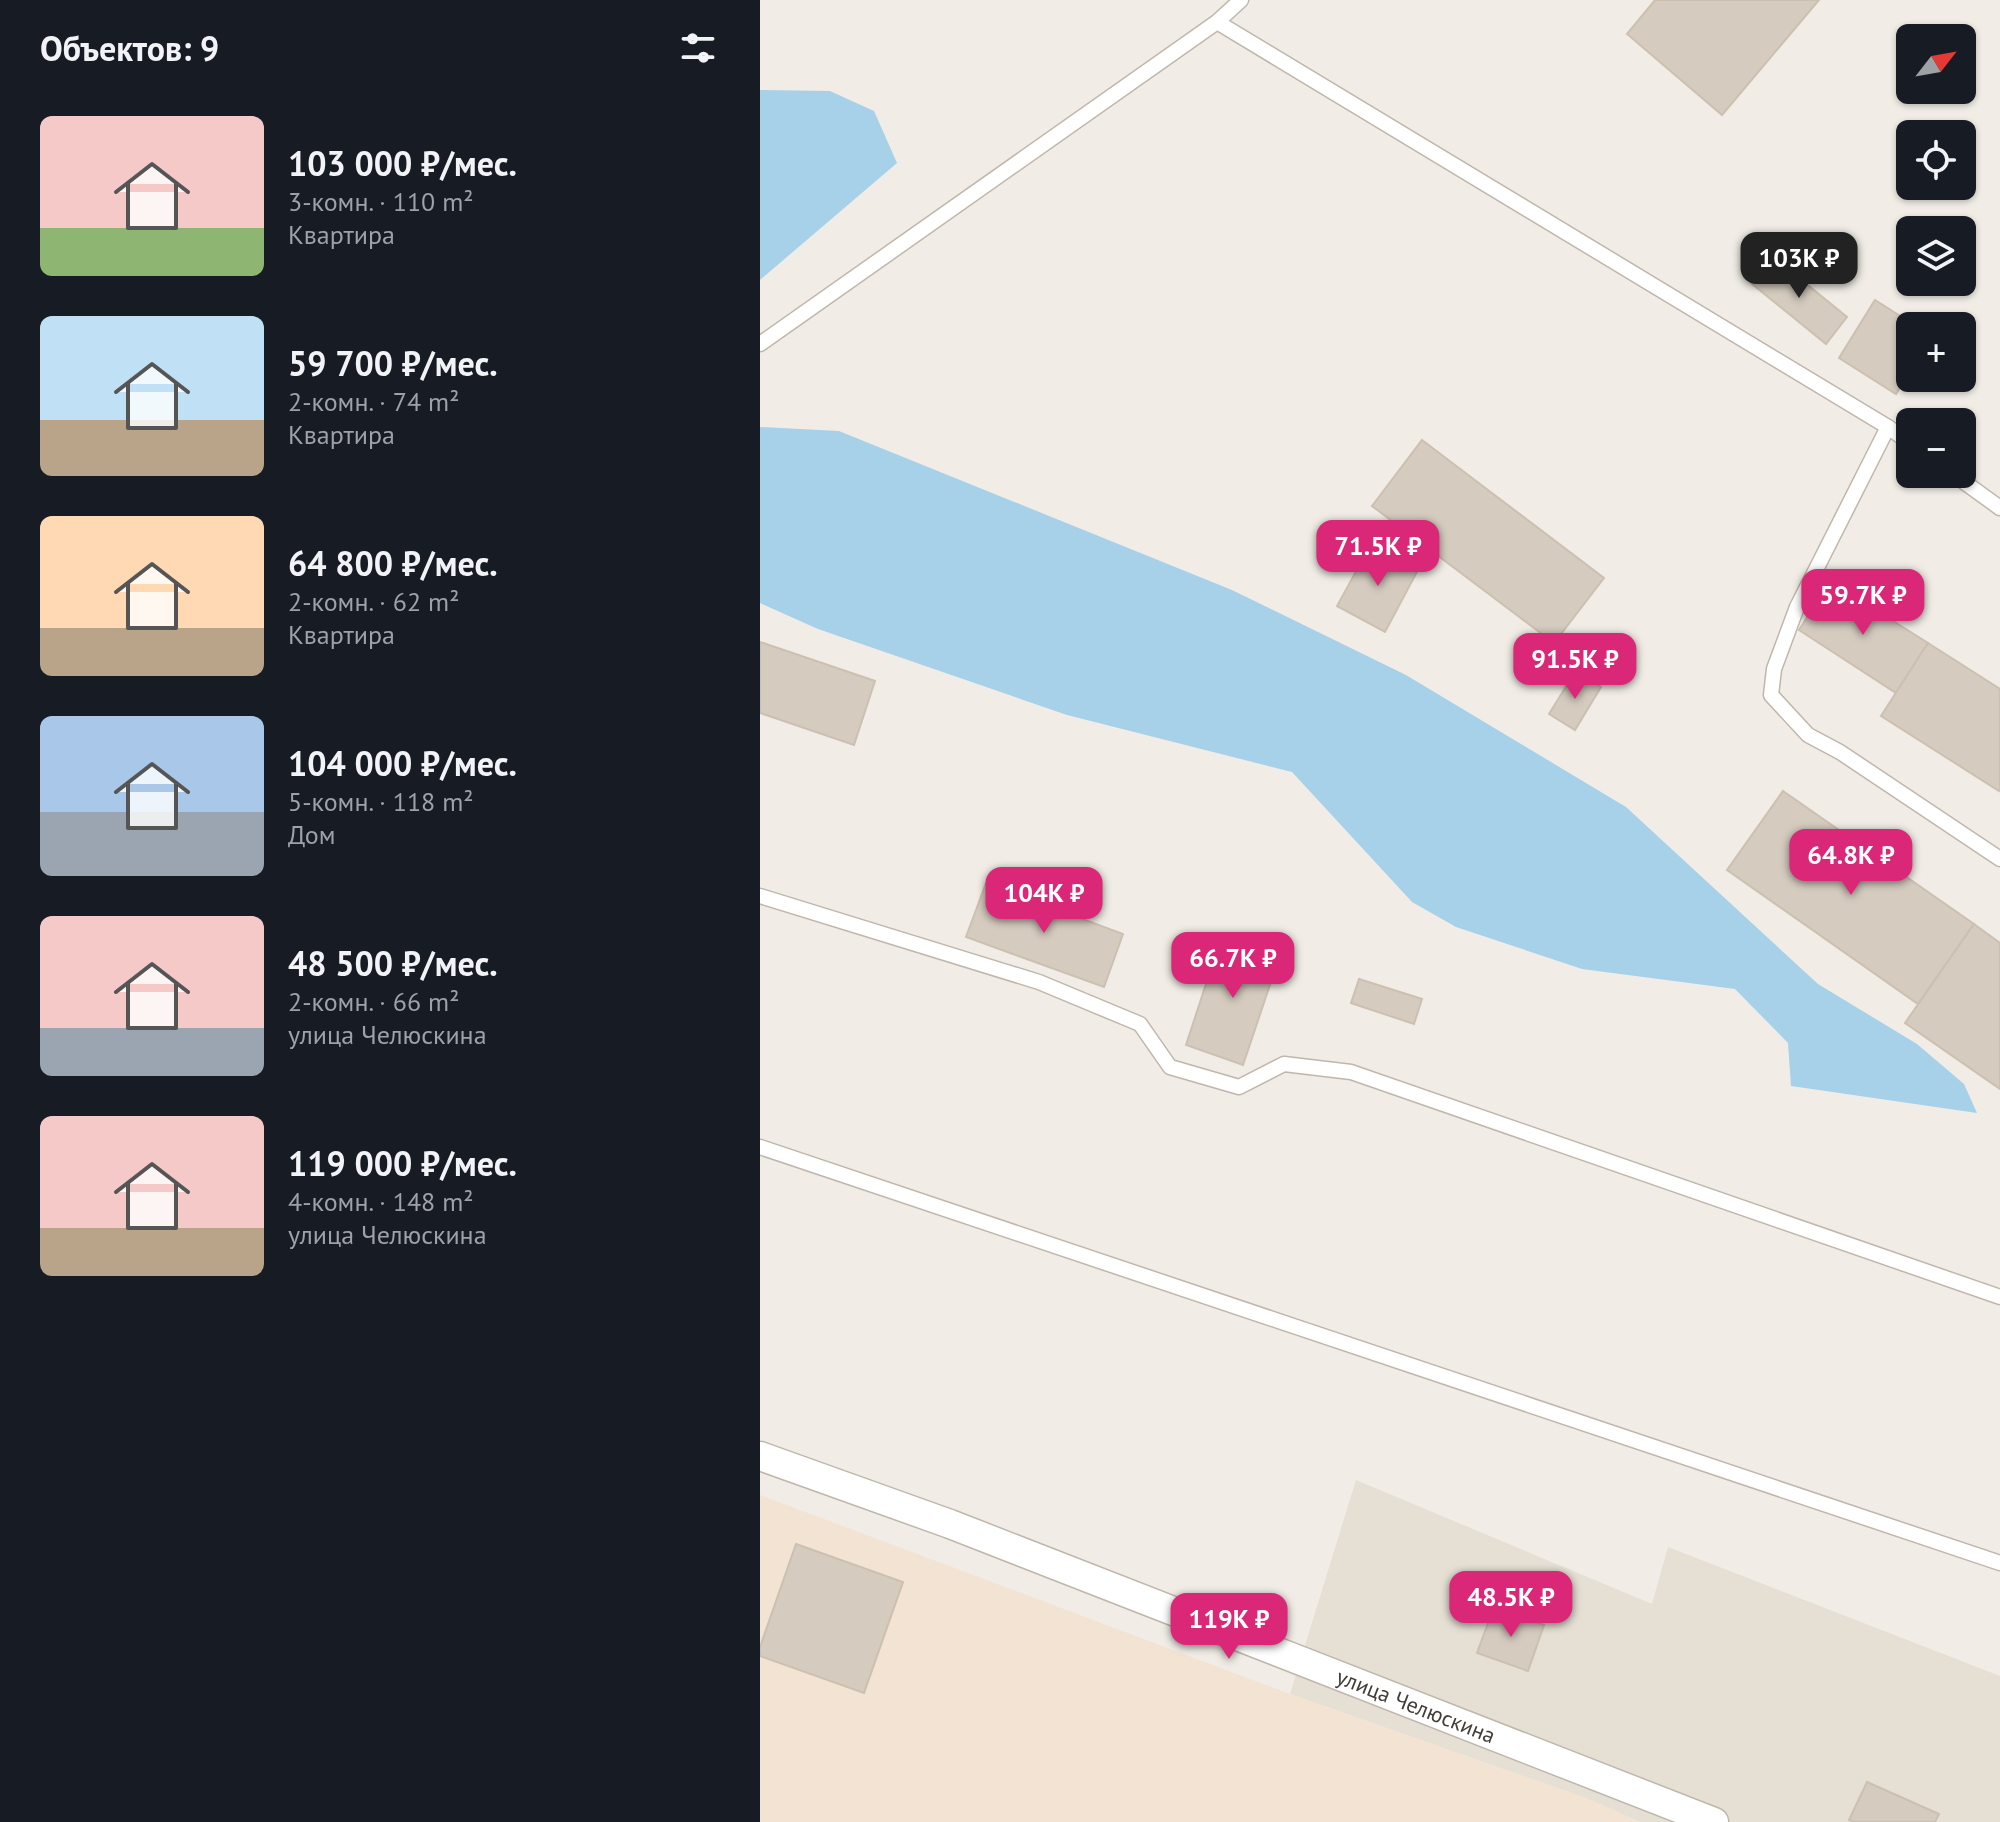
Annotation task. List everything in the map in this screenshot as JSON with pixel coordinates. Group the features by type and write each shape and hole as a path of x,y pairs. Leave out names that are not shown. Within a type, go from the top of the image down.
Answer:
{"street":[{"name":"улица Челюскина","path":"760,1456 950,1524 1714,1822"}],"lane":[{"path":"760,344 1217,22 1241,0"},
{"path":"1217,22 1896,433"},
{"path":"1888,427 1797,607 1774,669 1771,695 1808,735 1840,752 2000,859"},
{"path":"1972,488 2000,508"},
{"path":"760,896 1039,982 1140,1024 1170,1067 1239,1087 1284,1064 1351,1072 2000,1297"},
{"path":"760,1147 2000,1563"}],"shaded area":[{"path":"1356,1480 1652,1604 1668,1547 2000,1676 2000,1822 1640,1822 1586,1798 1290,1694"},
{"path":"760,1495 1290,1694 1586,1798 1640,1822 760,1822"}],"water":[{"path":"760,90 830,91 874,111 897,163 760,280"},
{"path":"760,427 839,431 1232,590 1406,675 1626,807 1818,984 1917,1044 1964,1084 1977,1113 1791,1086 1788,1043 1735,989 1582,969 1456,927 1412,902 1292,772 1067,715 818,629 760,603"}],"building":[{"path":"1655,0 1819,0 1722,115 1627,34"},
{"path":"1772,256 1847,317 1826,344 1751,283"},
{"path":"1875,300 1896,313 1896,394 1839,358"},
{"path":"1422,440 1604,578 1554,643 1372,506"},
{"path":"1371,544 1418,570 1385,632 1337,606"},
{"path":"1830,581 1928,643 1896,693 1799,630"},
{"path":"760,642 875,681 854,745 760,713"},
{"path":"1928,643 2000,689 1999,791 1881,716"},
{"path":"1575,672 1601,687 1575,730 1549,714"},
{"path":"1783,791 1974,924 1918,1004 1727,870"},
{"path":"986,883 1123,934 1104,987 966,937"},
{"path":"1974,924 2000,943 2000,1089 1905,1023"},
{"path":"1222,935 1280,955 1243,1065 1186,1045"},
{"path":"1359,979 1422,999 1414,1024 1351,1003"},
{"path":"796,1544 903,1582 864,1693 760,1656 760,1647"},
{"path":"1494,1607 1544,1625 1528,1671 1477,1653"},
{"path":"1867,1782 1939,1814 1935,1822 1849,1820"}]}
